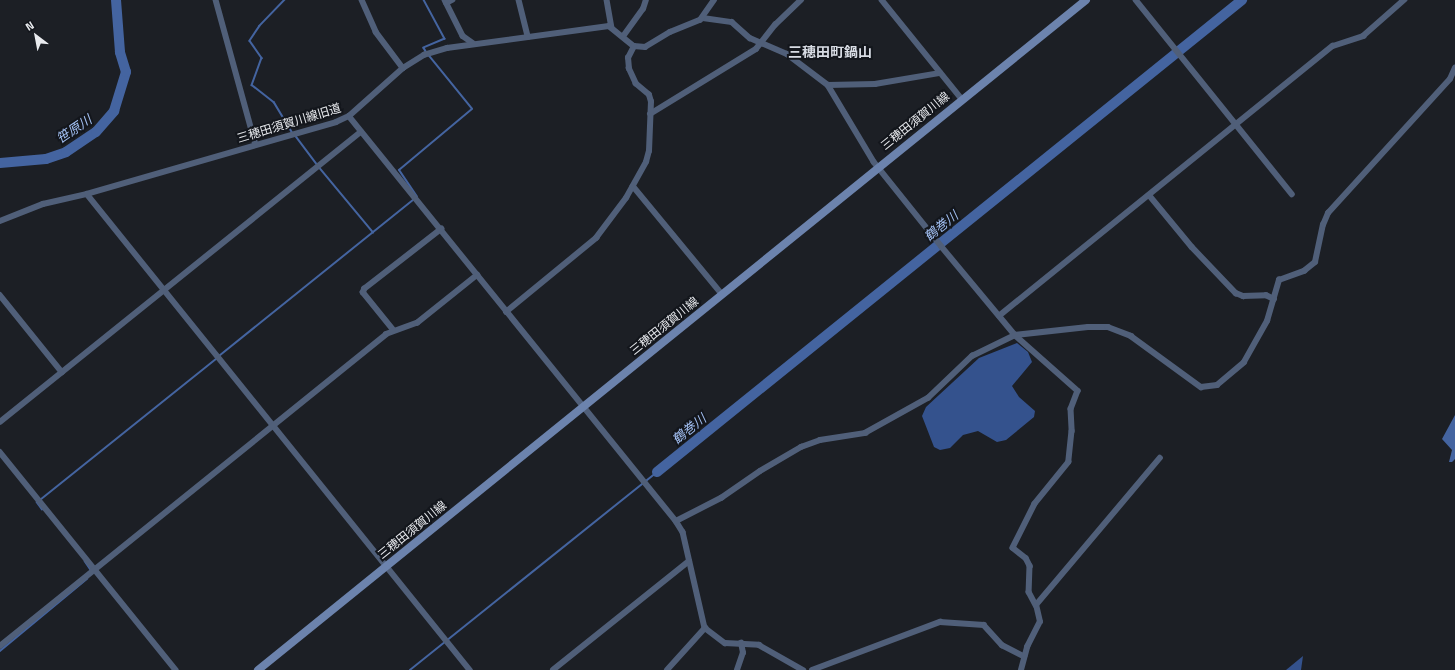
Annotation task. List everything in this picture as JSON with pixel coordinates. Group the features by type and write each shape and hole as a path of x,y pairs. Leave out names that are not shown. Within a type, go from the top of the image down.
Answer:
{"main road":[{"name":"三穂田須賀川線","path":"258,670 878,166 1086,0"}],"street":[{"path":"216,0 256,145"},
{"path":"362,0 376,32 403,68"},
{"path":"520,0 528,37"},
{"path":"607,0 612,27 624,35 634,46 645,47 703,18 714,0"},
{"path":"624,35 633,24 646,0"},
{"path":"650,114 702,84 762,42 775,25 801,0"},
{"path":"882,0 962,99"},
{"path":"1136,0 1292,194"},
{"path":"999,316 1237,126 1333,46 1362,36 1404,0"},
{"path":"448,1 463,36 474,43"},
{"path":"703,18 729,21 750,38 788,54 828,85 878,166 942,247 1016,335 1078,391 1071,408 1072,431 1068,462 1035,504 1013,548 1026,558 1030,566 1029,592 1036,605 1040,622 1024,656 1021,670"},
{"name":"三穂田須賀川線旧道","path":"0,220 36,206 87,194 256,145 349,116 403,68 424,55 447,48 474,43 612,27"},
{"path":"506,312 596,238 633,186 648,157 650,97 636,84 629,69 628,58 634,46"},
{"path":"676,521 721,498 760,471 801,447 820,440 865,433 928,398 972,356 1016,335 1093,327 1120,330 1131,336 1195,384 1209,388 1224,380 1244,362 1267,321 1281,279 1304,271 1315,262 1323,225 1328,213 1450,79 1455,68"},
{"path":"828,85 874,84 940,73"},
{"path":"349,116 478,275 582,407 634,466 676,521 682,532 705,628 724,643 741,643 763,647 803,670"},
{"path":"0,422 361,132"},
{"path":"633,186 722,294"},
{"path":"87,194 470,670"},
{"path":"1150,196 1192,247 1236,293 1240,296 1266,295 1274,299"},
{"path":"393,330 363,294 364,289 441,229"},
{"path":"0,646 393,330 417,323 478,275"},
{"path":"0,295 62,372"},
{"path":"0,452 176,670"},
{"path":"1036,605 1160,458"},
{"path":"553,670 689,561"},
{"path":"812,670 940,622 984,624 1002,645 1024,656"},
{"path":"667,670 705,628"},
{"path":"738,670 743,654 741,643"}],"shaded area":[{"path":"1017,343 1028,352 1032,362 1012,386 1019,397 1035,411 1034,417 1006,440 997,442 978,431 963,435 950,448 940,450 934,447 922,416 926,407 979,358"},
{"path":"1455,415 1455,459 1452,462 1449,462 1452,450 1442,439"},
{"path":"1303,656 1301,670 1286,670"}],"waterway":[{"name":"笹原川","path":"0,163 46,159 66,152 96,132 114,111 126,72 120,52 116,0"},
{"path":"285,0 260,26 250,41 262,58 252,85 274,102 292,132"},
{"path":"424,0 445,39 424,48 427,53"},
{"name":"鶴巻川","path":"657,472 1242,0"},
{"path":"417,197 399,170 472,109 429,56"},
{"path":"295,135 317,164"},
{"path":"319,167 373,232"},
{"path":"219,356 414,199"},
{"path":"40,500 217,358"},
{"path":"410,670 657,472"},
{"path":"37,502 42,509"},
{"path":"85,561 91,570"},
{"path":"0,651 87,579"}],"district":[{"name":"三穂田町鍋山","path":"830,52"}]}
